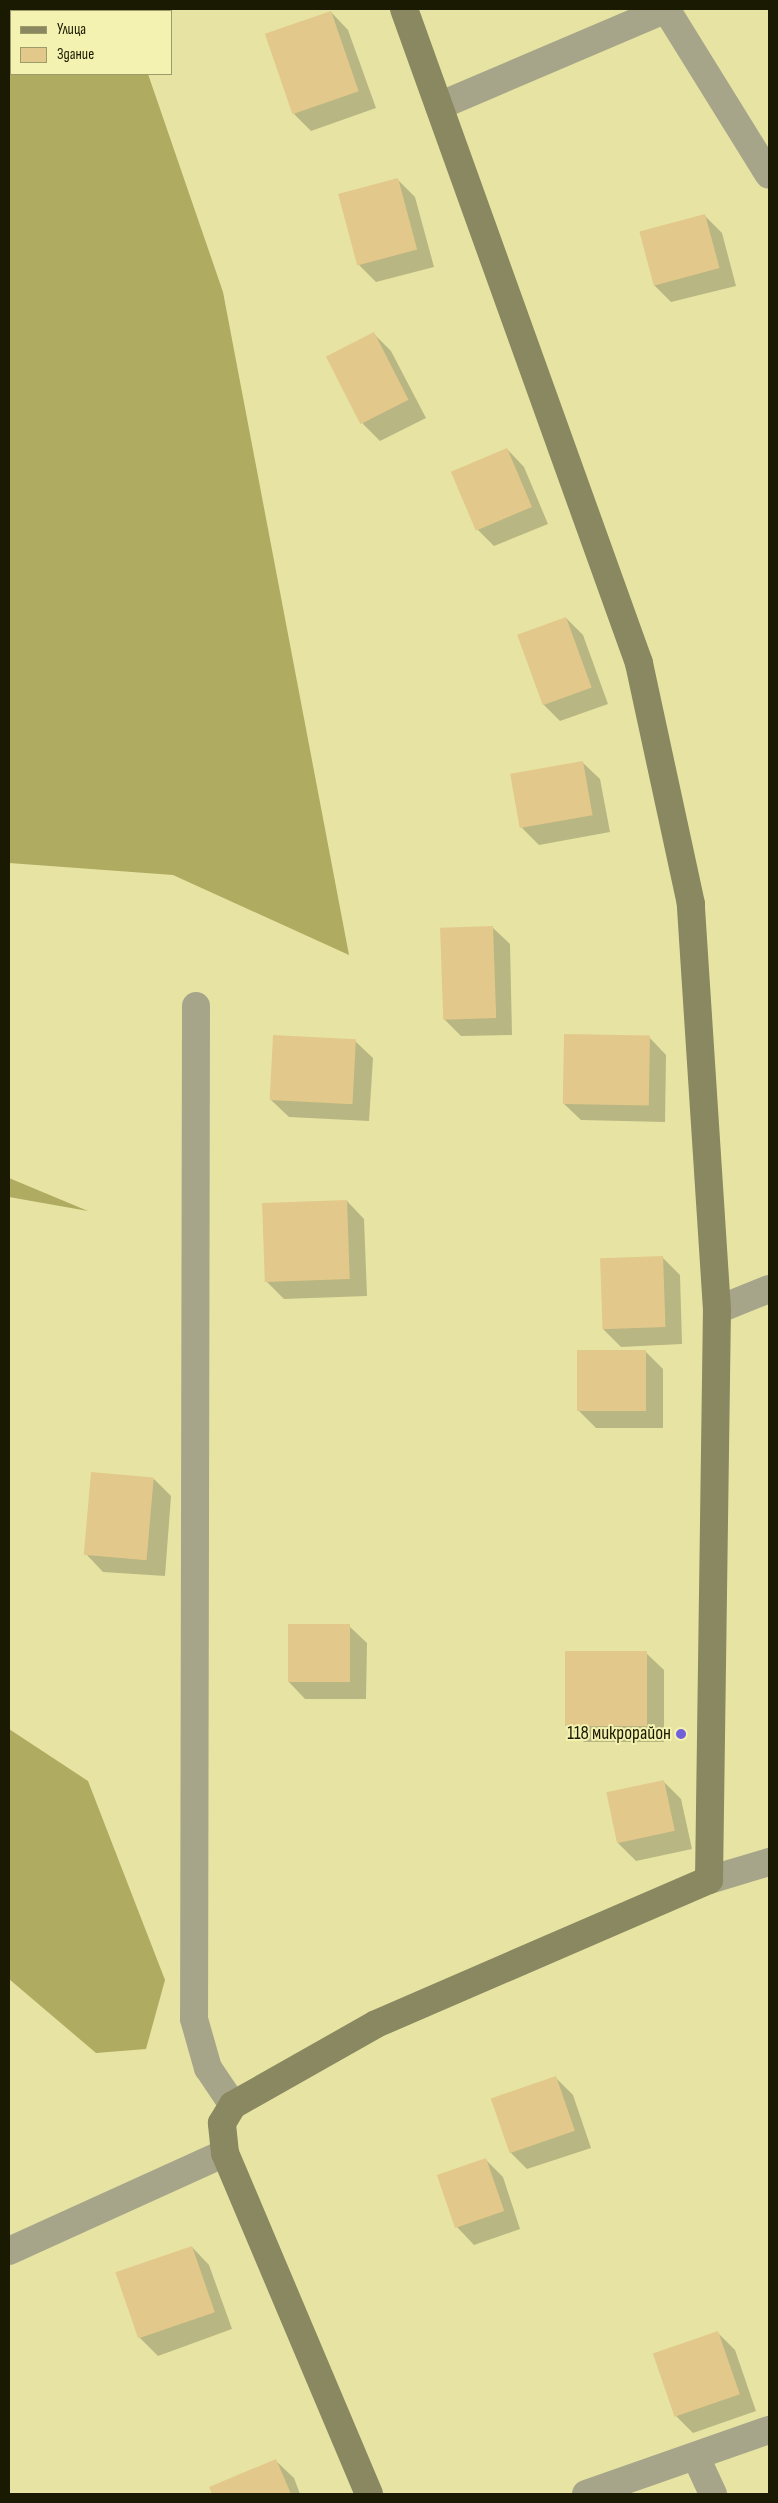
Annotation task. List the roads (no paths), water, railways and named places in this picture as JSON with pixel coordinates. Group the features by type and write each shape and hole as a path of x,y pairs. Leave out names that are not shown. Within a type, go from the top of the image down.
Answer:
{"street":[{"path":"404,9 639,663 691,904 717,1310 709,1880"},
{"path":"440,106 666,9 769,176"},
{"path":"196,1006 194,2019 208,2068 233,2105"},
{"path":"717,1310 769,1289"},
{"path":"369,2494 225,2153 222,2123 233,2105 376,2024 709,1880 769,1862"},
{"path":"9,2251 225,2153"},
{"path":"586,2494 769,2430"},
{"path":"696,2457 713,2494"}],"place":[{"name":"118 микрорайон","path":"681,1734"}]}
